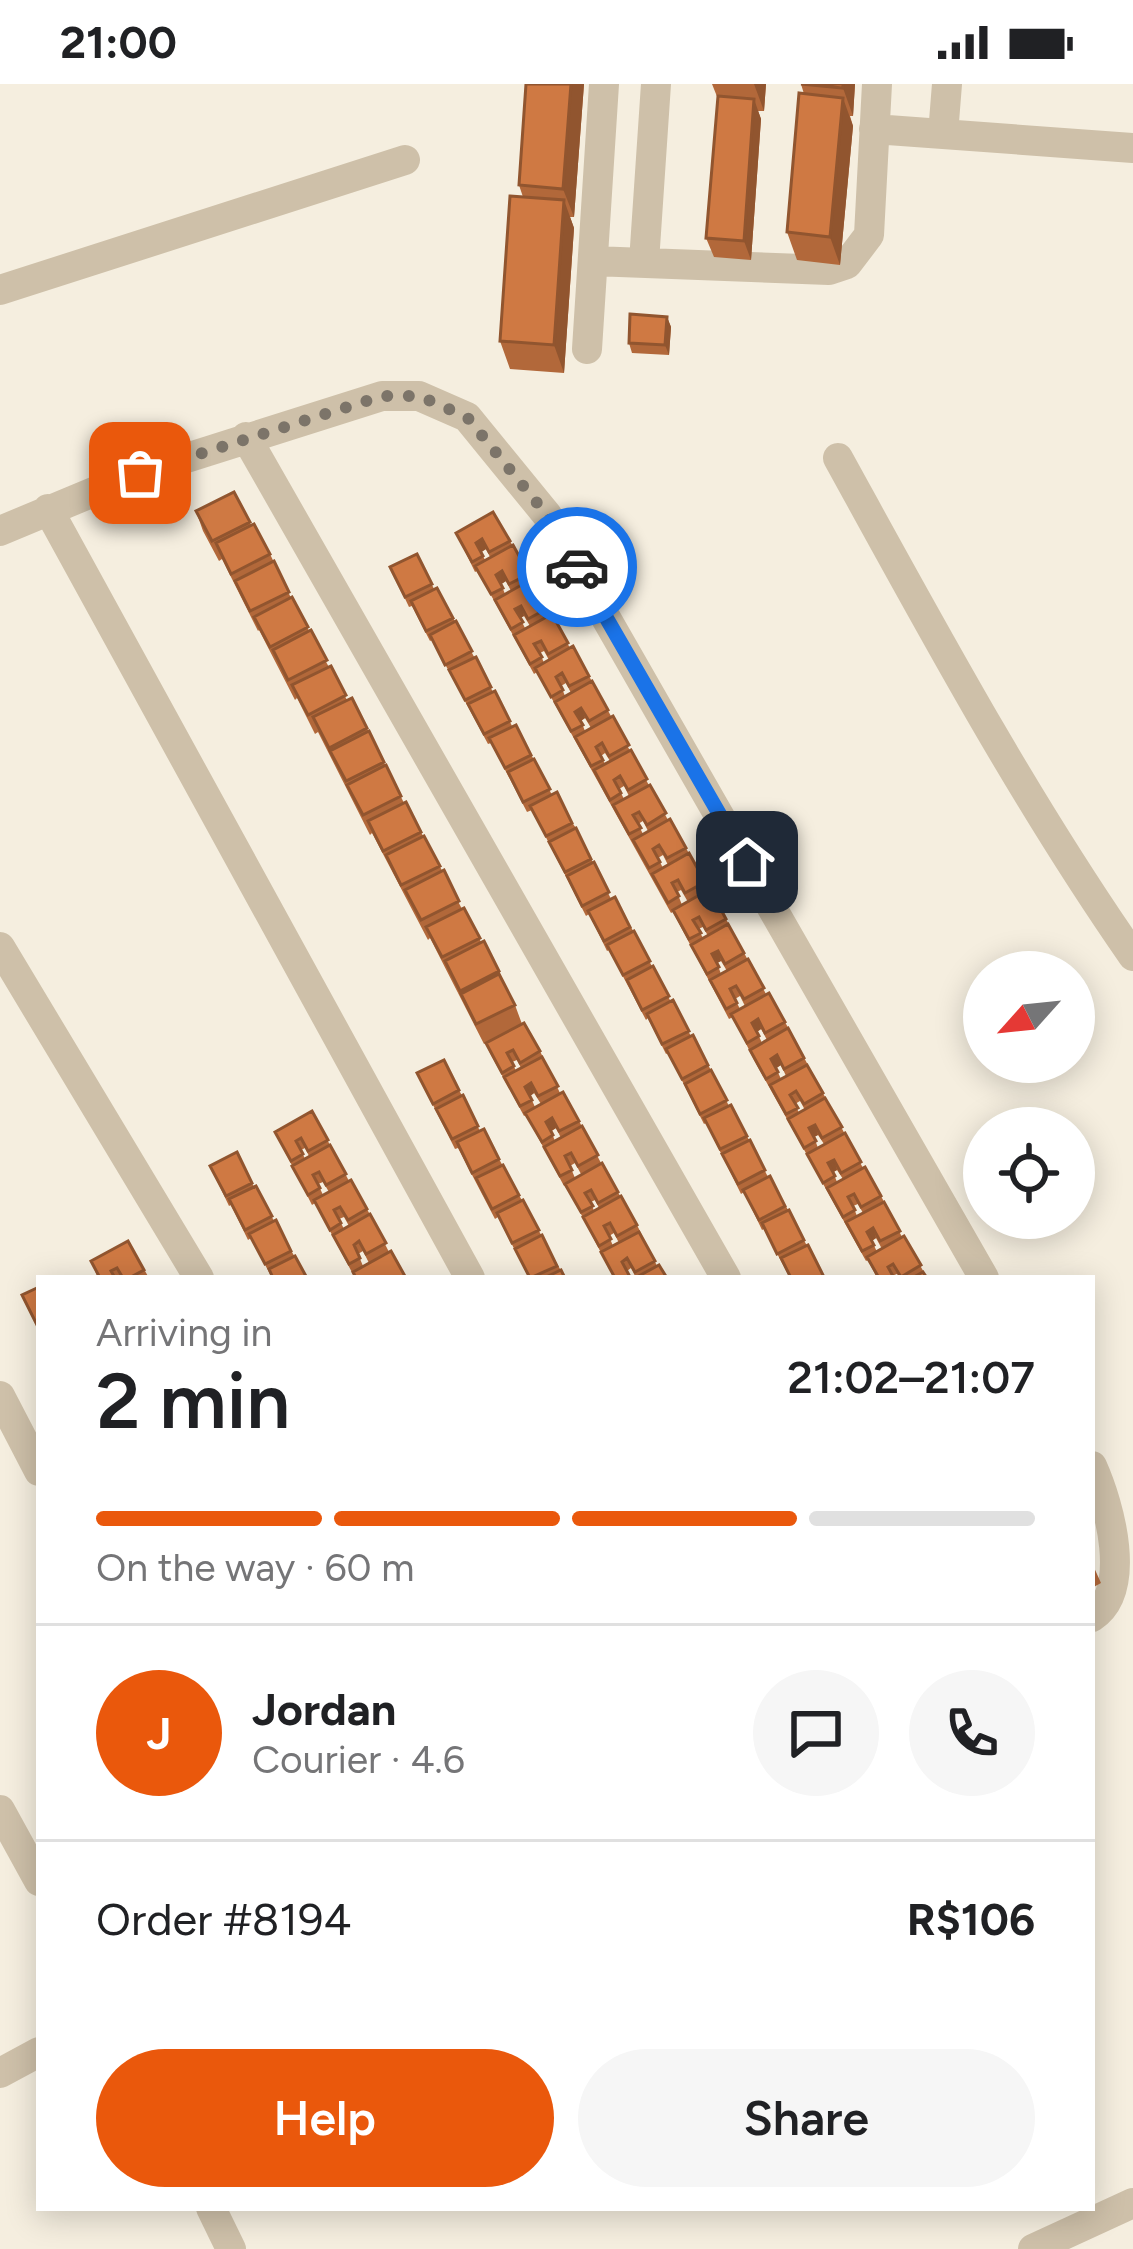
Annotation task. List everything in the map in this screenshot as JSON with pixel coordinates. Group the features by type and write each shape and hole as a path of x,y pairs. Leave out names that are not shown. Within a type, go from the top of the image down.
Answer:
{"street":[{"path":"587,349 604,84"},
{"path":"644,262 656,84"},
{"path":"593,261 830,270 848,264 869,236 877,84"},
{"path":"943,134 947,84"},
{"path":"874,129 1133,148"},
{"path":"0,290 405,160"},
{"path":"0,531 140,473 382,396 419,396 467,417 547,515 982,1275"},
{"path":"246,437 724,1275"},
{"path":"838,458 933,631 1072,866 1133,956"},
{"path":"48,509 468,1275"},
{"path":"0,947 197,1275"},
{"path":"0,1396 36,1466"},
{"path":"1095,1474 1122,1545 1117,1589 1095,1616"},
{"path":"0,1810 36,1876"},
{"path":"0,2073 36,2053"},
{"path":"1033,2249 1133,2203"},
{"path":"212,2211 231,2249"}],"building":[{"path":"526,84 571,84 563,189 519,185"},
{"path":"799,93 843,98 830,237 787,232"},
{"path":"718,96 754,99 744,241 706,238"},
{"path":"510,196 564,200 554,345 500,341"},
{"path":"630,314 667,317 665,345 629,343"},
{"path":"234,492 250,522 212,541 196,511"},
{"path":"493,512 510,541 489,552 482,539 476,543 483,556 472,562 456,533"},
{"path":"254,524 270,554 231,574 216,543"},
{"path":"513,545 529,574 509,584 502,571 496,575 503,588 491,594 475,566"},
{"path":"417,554 432,584 405,597 390,567"},
{"path":"274,561 289,592 250,611 235,581"},
{"path":"532,579 548,608 528,619 521,606 515,609 523,622 511,629 495,600"},
{"path":"437,588 453,618 426,631 411,601"},
{"path":"292,597 308,627 270,647 254,617"},
{"path":"552,614 568,643 548,654 541,641 534,644 542,657 530,664 514,635"},
{"path":"456,621 472,651 445,665 430,635"},
{"path":"311,630 327,660 288,680 273,650"},
{"path":"573,646 589,676 569,686 562,673 556,677 563,690 551,697 535,668"},
{"path":"476,657 491,687 465,700 449,670"},
{"path":"331,666 346,695 308,715 292,685"},
{"path":"592,681 608,710 589,721 581,708 575,712 583,725 571,731 555,702"},
{"path":"495,691 510,721 484,734 468,704"},
{"path":"352,698 367,728 329,748 313,717"},
{"path":"613,716 629,745 609,756 602,743 596,747 603,760 591,766 575,737"},
{"path":"516,725 531,755 505,768 489,738"},
{"path":"369,731 384,762 346,781 330,751"},
{"path":"631,750 647,779 628,790 620,776 614,780 621,793 610,800 594,770"},
{"path":"534,759 550,789 523,802 508,772"},
{"path":"386,765 401,796 363,815 347,785"},
{"path":"650,785 666,813 647,825 639,812 633,815 641,828 629,834 613,805"},
{"path":"557,792 572,823 546,836 530,806"},
{"path":"406,802 421,832 383,851 368,821"},
{"path":"670,819 686,848 667,858 659,845 653,849 660,862 649,868 633,840"},
{"path":"576,828 591,859 565,872 549,842"},
{"path":"424,836 440,866 401,885 386,855"},
{"path":"689,853 705,882 685,893 678,880 672,883 679,896 668,903 652,874"},
{"path":"594,862 609,892 582,906 567,876"},
{"path":"444,870 459,901 421,920 405,890"},
{"path":"710,889 726,919 706,930 699,917 693,920 701,933 689,939 673,910"},
{"path":"615,897 630,927 604,941 588,911"},
{"path":"464,908 480,938 442,957 426,927"},
{"path":"728,924 744,953 725,964 718,951 712,954 719,967 707,974 691,945"},
{"path":"634,931 650,961 623,975 607,945"},
{"path":"484,941 499,971 460,991 445,961"},
{"path":"748,959 764,988 744,999 736,986 730,989 737,1003 726,1009 710,980"},
{"path":"653,966 669,996 642,1010 627,980"},
{"path":"499,974 515,1005 476,1024 461,994"},
{"path":"769,993 785,1022 765,1033 758,1019 752,1023 759,1036 747,1043 731,1014"},
{"path":"673,1000 689,1031 662,1044 647,1014"},
{"path":"524,1023 540,1051 520,1063 513,1050 507,1053 514,1066 502,1073 486,1043"},
{"path":"788,1028 804,1058 784,1069 777,1055 771,1059 778,1072 766,1079 750,1050"},
{"path":"693,1035 708,1065 682,1079 666,1049"},
{"path":"542,1057 558,1086 538,1096 531,1083 525,1087 532,1100 520,1106 504,1077"},
{"path":"444,1060 459,1090 433,1104 417,1073"},
{"path":"807,1065 823,1093 804,1104 796,1091 790,1095 798,1108 786,1114 770,1085"},
{"path":"711,1070 727,1100 700,1114 685,1084"},
{"path":"563,1092 579,1121 559,1131 552,1118 546,1122 553,1135 542,1142 525,1113"},
{"path":"463,1095 478,1126 452,1139 436,1109"},
{"path":"825,1098 842,1127 822,1138 815,1125 809,1128 816,1141 804,1148 788,1119"},
{"path":"731,1105 747,1136 720,1149 704,1118"},
{"path":"312,1111 328,1140 308,1151 301,1138 296,1141 303,1154 291,1161 275,1132"},
{"path":"582,1126 598,1155 578,1166 571,1153 565,1156 572,1170 560,1176 544,1147"},
{"path":"484,1129 499,1159 472,1173 457,1142"},
{"path":"845,1133 861,1162 841,1173 834,1160 828,1163 835,1176 823,1183 807,1154"},
{"path":"750,1140 765,1170 738,1184 722,1154"},
{"path":"330,1145 346,1174 326,1185 319,1172 313,1175 320,1188 308,1195 292,1166"},
{"path":"237,1152 252,1183 226,1196 210,1166"},
{"path":"602,1163 618,1192 598,1203 591,1190 585,1193 593,1206 581,1212 565,1184"},
{"path":"503,1165 519,1195 492,1209 476,1178"},
{"path":"865,1167 881,1196 861,1207 854,1194 848,1197 855,1210 843,1217 827,1188"},
{"path":"770,1176 785,1206 759,1220 743,1190"},
{"path":"351,1180 367,1209 348,1220 340,1207 334,1210 341,1223 330,1230 314,1200"},
{"path":"256,1186 272,1216 245,1230 229,1199"},
{"path":"621,1196 637,1225 617,1236 610,1223 604,1226 611,1239 599,1246 583,1217"},
{"path":"523,1200 539,1230 512,1243 497,1213"},
{"path":"884,1202 900,1231 880,1241 873,1228 867,1232 874,1245 862,1251 846,1222"},
{"path":"789,1210 804,1240 777,1254 762,1223"},
{"path":"370,1214 386,1243 366,1254 359,1241 354,1245 360,1258 349,1264 333,1235"},
{"path":"276,1220 291,1251 265,1264 249,1234"},
{"path":"639,1232 655,1261 635,1272 627,1258 622,1262 629,1275 613,1275 601,1252"},
{"path":"542,1235 557,1266 528,1275 515,1249"},
{"path":"904,1236 921,1265 900,1275 893,1264 888,1267 892,1275 877,1275 867,1257"},
{"path":"128,1241 144,1270 121,1275 117,1268 111,1271 113,1275 98,1275 91,1261"},
{"path":"808,1245 823,1275 790,1275 781,1258"},
{"path":"391,1251 404,1275 354,1275"},
{"path":"295,1256 305,1275 272,1275 269,1269"},
{"path":"659,1265 665,1275 641,1275"},
{"path":"36,1288 36,1323 22,1295"}],"way so far":[{"path":"140,473 382,396 419,396 467,417 547,515 577,567"}],"route":[{"path":"577,567 747,862"}]}
